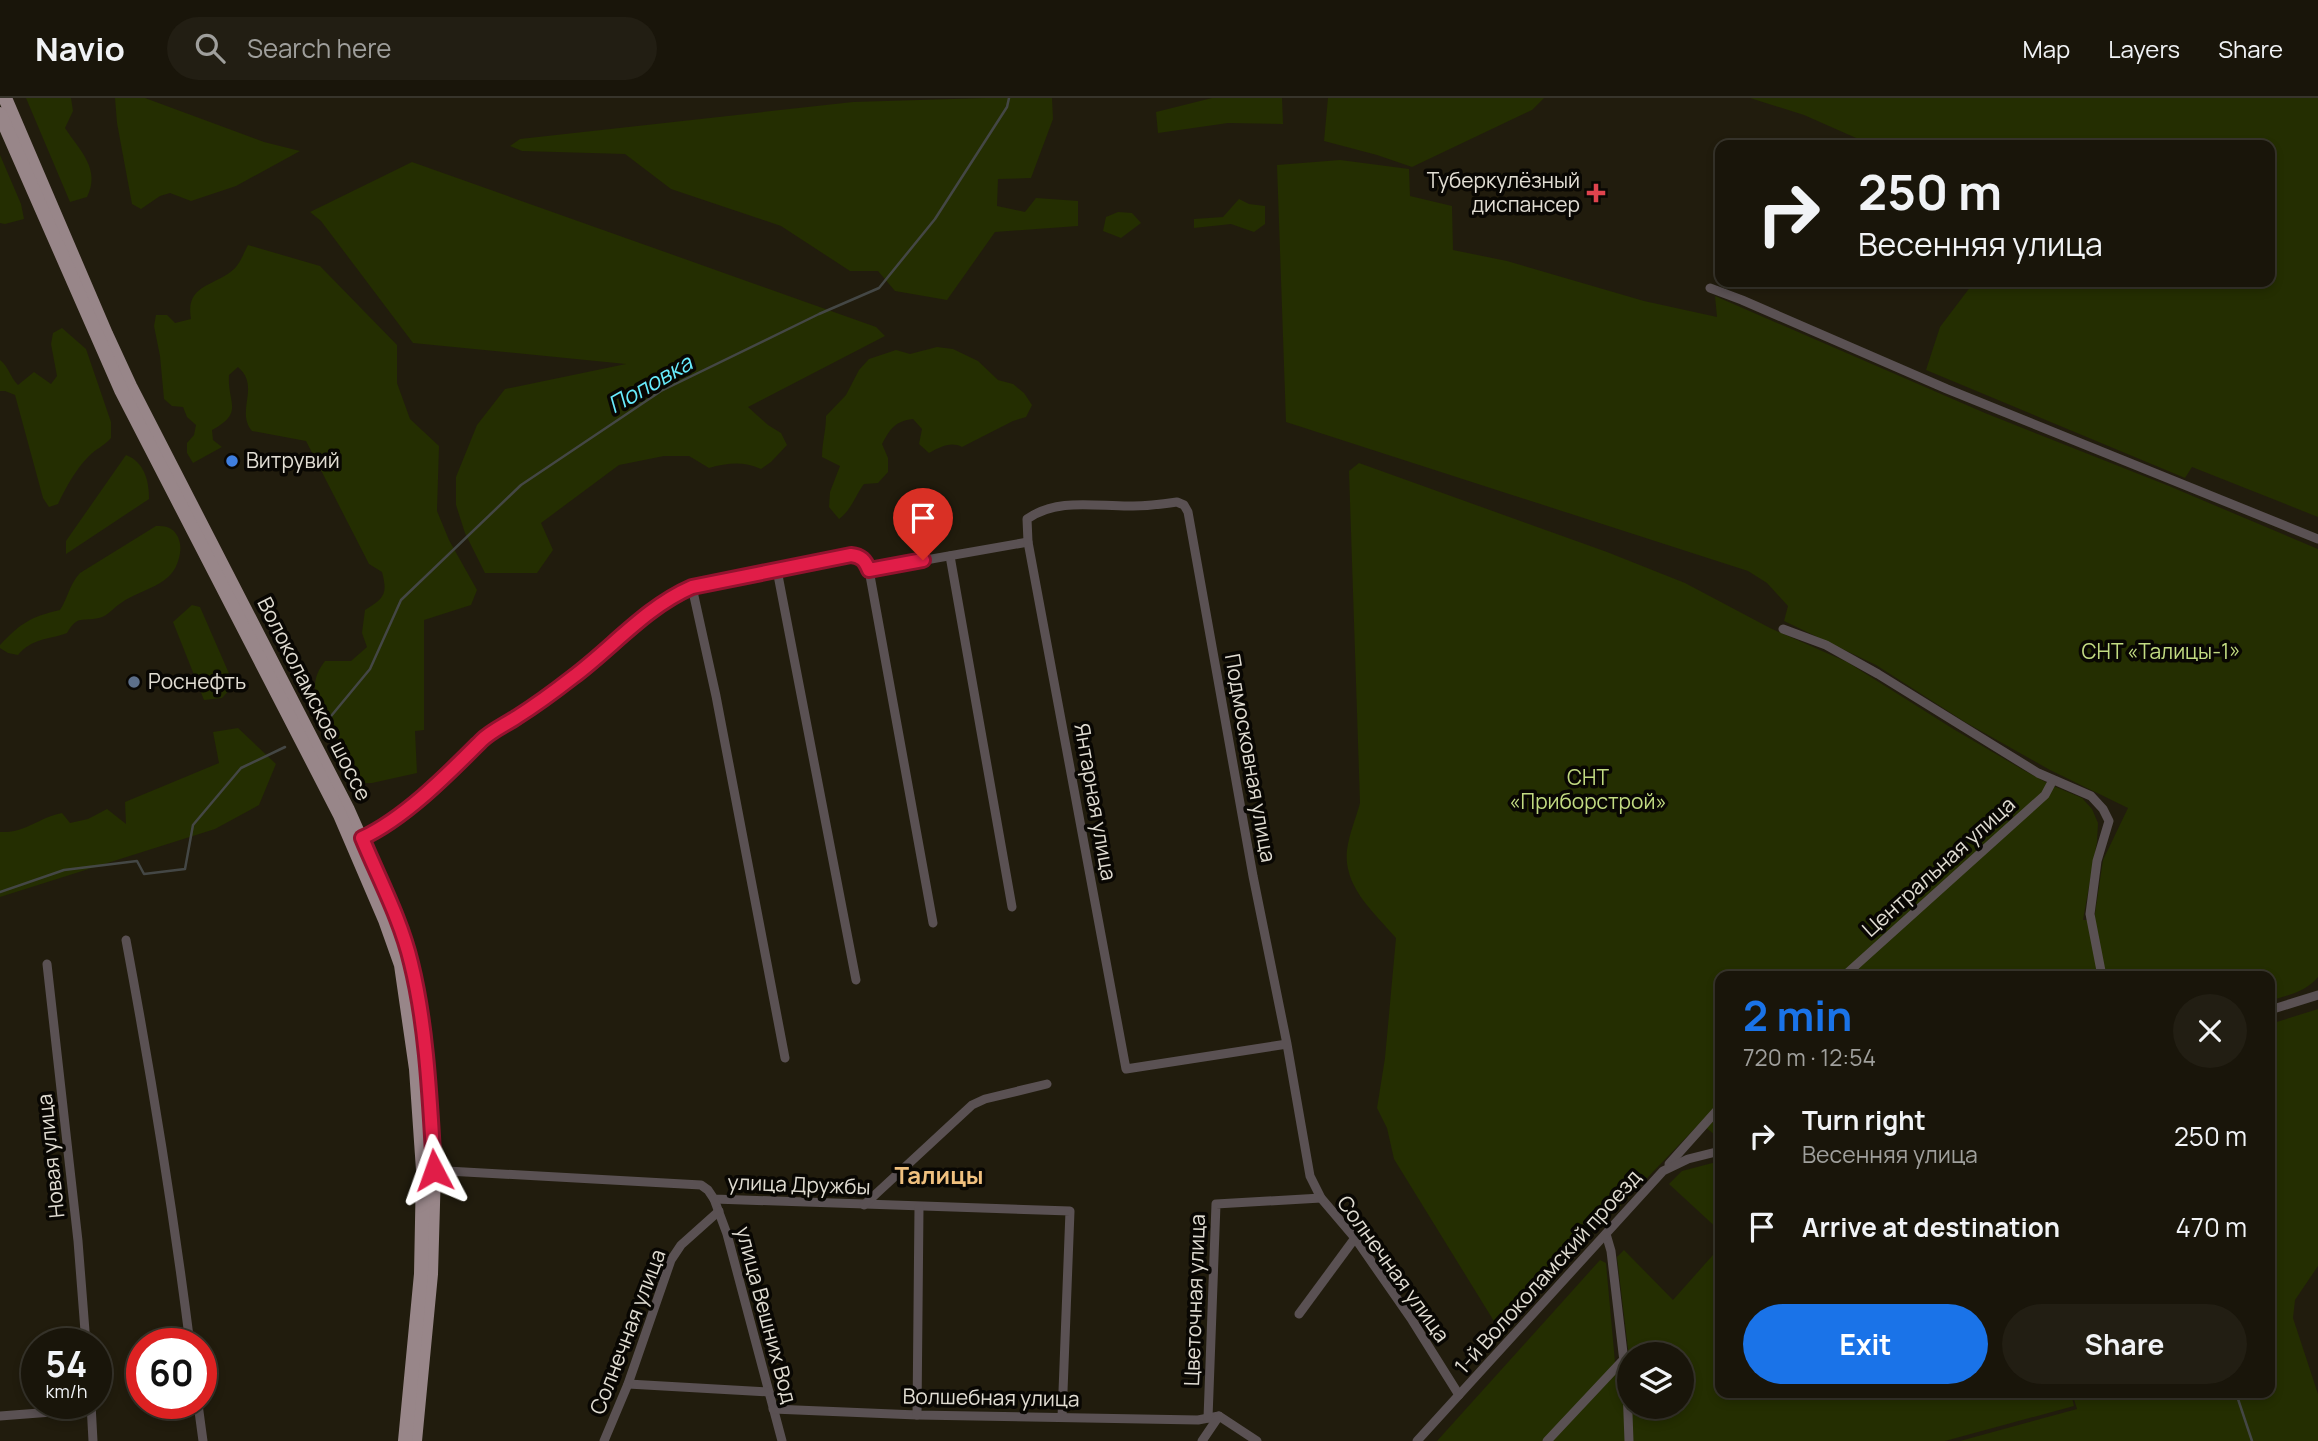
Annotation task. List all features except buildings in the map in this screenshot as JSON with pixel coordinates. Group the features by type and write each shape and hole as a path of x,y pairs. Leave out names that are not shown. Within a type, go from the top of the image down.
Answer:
{"main road":[{"name":"Волоколамское шоссе","path":"5,98 130,386 362,838 411,962 426,1068 431,1274 415,1441"},
{"name":"Волоколамское шоссе","path":"0,114 121,390 340,815 385,920 401,965 428,1170 405,1441"}],"street":[{"path":"1710,288 1947,389 2318,539"},
{"name":"Подмосковная улица","path":"1028,542 1027,519 1051,507 1102,504 1133,506 1177,502 1184,505 1188,512 1310,1176 1321,1198"},
{"path":"869,570 1028,542"},
{"name":"Янтарная улица","path":"1028,542 1126,1069 1287,1044"},
{"path":"362,838 374,833 418,799 464,760 484,738 574,676 656,607 692,587 858,555 869,570 933,923"},
{"path":"950,555 1012,907"},
{"path":"777,570 856,980"},
{"path":"692,587 716,696 785,1058"},
{"path":"1783,629 1826,645 1878,674 1958,725 2053,780 2091,796 2104,809 2109,821 2097,862 2090,914 2101,971"},
{"name":"Центральная улица","path":"1850,971 2045,795 2053,780"},
{"path":"126,940 151,1074 188,1328"},
{"name":"Новая улица","path":"47,964 78,1241 85,1328"},
{"path":"2275,1008 2317,994"},
{"path":"864,1205 972,1105 985,1099 1046,1084"},
{"path":"1663,1171 1715,1113"},
{"name":"1-й Волоколамский проезд","path":"1417,1441 1663,1171 1688,1159 1715,1152"},
{"name":"улица Дружбы","path":"428,1170 701,1185 714,1199 1070,1211 1062,1417"},
{"name":"Солнечная улица","path":"1321,1198 1355,1238 1412,1320 1459,1395"},
{"name":"Цветочная улица","path":"1208,1418 1216,1204 1321,1198"},
{"name":"улица Вешних Вод","path":"714,1199 782,1441"},
{"path":"917,1415 919,1207"},
{"name":"Солнечная улица","path":"604,1441 628,1384 671,1260 681,1245 719,1211"},
{"path":"1606,1234 1611,1251 1621,1342"},
{"path":"1298,1314 1355,1238"},
{"path":"1547,1441 1617,1365"},
{"path":"628,1384 769,1392"},
{"name":"Волшебная улица","path":"773,1409 917,1415 1198,1420 1219,1416"},
{"path":"0,1416 21,1414"},
{"path":"1202,1441 1219,1416 1258,1441"},
{"path":"92,1419 93,1441"},
{"path":"200,1419 203,1441"},
{"path":"1627,1419 1629,1441"}],"green space":[{"path":"26,98 71,98 73,111 65,128 90,169 92,178 87,197 70,202"},
{"path":"115,98 145,98 264,142 300,151 236,186 191,201 170,193 160,196 141,209 132,204"},
{"path":"1052,98 1053,119 1031,178 998,179 997,206 1025,212 1036,198 1078,201 1078,226 995,232 947,300 895,291 878,271 850,271 781,226 671,189 625,154 522,151 510,146 520,139 853,102"},
{"path":"1212,98 1282,98 1283,124 1228,123 1158,133 1156,112"},
{"path":"1328,98 1544,98 1532,110 1412,167 1324,141"},
{"path":"1750,98 2318,98 2318,517 2192,467 2185,478 1926,370 1940,327 1970,287 2275,287 2275,140 1861,140 1804,115"},
{"path":"0,155 21,204 24,219 5,224 0,223"},
{"path":"1340,160 1409,169 1410,196 1452,206 1453,250 1507,261 1644,301 1717,317 1715,296 1985,413 2318,549 2318,977 2302,990 2275,1000 2275,971 1715,971 1715,1135 1700,1123 1500,1331 1394,1159 1387,1128 1377,1108 1385,1058 1396,938 1362,898 1350,876 1347,863 1348,844 1360,803 1349,471 1359,463 1607,552 1685,583 1770,628 1847,662 2025,771 2082,798 2092,809 2098,823 2083,920 2094,920 2103,860 2128,808 2050,770 1965,722 1876,665 1784,621 1788,606 1767,583 1748,571 1286,422 1277,165"},
{"path":"412,162 876,327 885,336 748,407 781,433 787,445 761,469 735,464 709,468 689,456 664,456 619,465 541,523 553,550 537,573 485,573 465,533 456,505 456,477 477,425 505,389 626,364 413,343 321,221 310,212"},
{"path":"1239,199 1249,204 1265,206 1265,224 1254,232 1231,224 1194,228 1194,219 1223,217"},
{"path":"1118,212 1132,213 1141,223 1121,238 1103,231 1106,217"},
{"path":"248,245 320,266 397,345 397,383 410,419 439,446 437,511 449,540 477,590 471,605 424,620 424,730 415,731 417,773 360,783 320,708 315,687 319,670 325,661 351,661 367,647 362,633 365,610 380,599 385,586 382,572 369,564 306,441 252,431 246,415 247,383 245,375 238,367 229,375 231,412 222,424 212,430 213,440 222,447 193,463 187,453 187,443 194,435 196,425 187,417 183,407 172,406 164,399 154,326 156,315 167,315 175,323 191,319 192,299 203,288 234,269"},
{"path":"62,328 86,349 111,422 111,438 80,467 58,504 49,507 43,498 15,395 0,391 0,360 18,385 34,372 51,384 57,376 51,344 53,333"},
{"path":"937,347 953,349 978,361 998,380 1013,384 1024,393 1032,405 1026,417 962,447 950,445 929,453 919,444 922,429 913,419 897,424 882,444 888,458 888,472 878,483 864,484 839,519 829,507 830,492 840,466 822,457 826,416 846,395 859,370 869,359 896,350 910,354"},
{"path":"126,455 137,462 144,472 149,499 66,554 66,541"},
{"path":"156,526 171,529 178,537 180,545 180,555 175,568 163,581 129,598 102,617 77,621 67,633 35,642 18,655 0,648 7,637 20,626 41,615 60,610 80,573"},
{"path":"192,605 200,607 234,685 222,698 204,700 173,622"},
{"path":"238,728 276,764 259,805 215,829 0,897 0,832 25,828 62,813 70,823 88,819 107,809 126,824 125,802 219,763 213,732"},
{"path":"2318,1009 2318,1266 2295,1300 2293,1318 2318,1394 2318,1441 1960,1441 2077,1409 2074,1398 2275,1398 2275,1022"},
{"path":"1715,1162 1715,1226 1669,1184 1682,1171"},
{"path":"1624,1250 1673,1300 1715,1253 1715,1398 2072,1398 2074,1406 1945,1441 1437,1441 1600,1260 1606,1263 1617,1384 1617,1419 1694,1419 1694,1342 1627,1342 1617,1257"}],"waterway":[{"name":"Поповка","path":"322,727 370,669 401,600 521,485 661,391 819,314 879,288 935,219 1007,107 1009,98"},
{"name":"Поповка","path":"0,892 64,870 137,861 144,874 185,869 193,825 241,768 285,747"},
{"path":"2238,1398 2252,1441"}],"place":[{"name":"Туберкулёзный диспансер","path":"1596,193"},
{"name":"Витрувий","path":"232,461"},
{"name":"Роснефть","path":"134,682"}],"district":[{"name":"Талицы","path":"939,1176"}],"route":[{"path":"434,1170 416,985 404,940 362,838 374,833 418,799 464,760 484,738 574,676 656,607 692,587 851,555 858,555 869,570 923,560"}],"park label":[{"name":"СНТ «Талицы-1»","path":"2161,652"},
{"name":"СНТ «Приборстрой»","path":"1588,790"}]}
